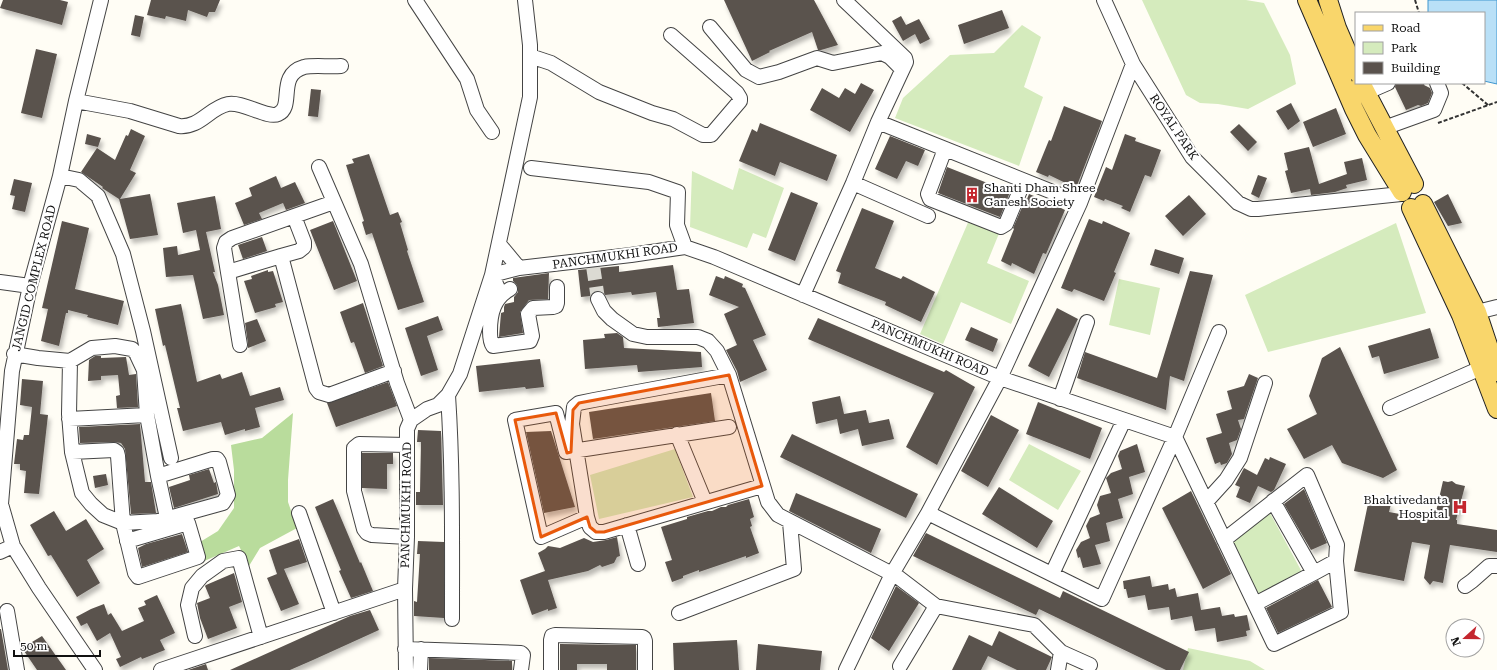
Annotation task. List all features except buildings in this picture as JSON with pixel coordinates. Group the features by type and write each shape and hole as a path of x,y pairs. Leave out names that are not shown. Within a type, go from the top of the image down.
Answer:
{"main road":[{"path":"1307,0 1357,116 1367,135 1410,196 1477,312 1492,371 1497,409"},
{"path":"1328,0 1337,28 1355,70"},
{"path":"1363,88 1384,128 1410,196 1461,315 1492,371"}],"street":[{"name":"JANGID COMPLEX ROAD","path":"95,670 39,588 13,546 1,504 14,354 30,286 60,176 76,101 101,0"},
{"path":"415,0 467,79 478,110 492,132"},
{"path":"319,167 361,264 394,371 411,420 427,409 438,405 448,396 460,374 492,276 530,96 530,45 525,0"},
{"path":"802,295 906,62 904,58 844,0"},
{"name":"ROYAL PARK","path":"1104,0 1133,64 1192,157 1238,202 1251,209 1258,209 1410,196"},
{"path":"710,27 746,70 759,77 779,72 817,58 833,64 882,53 890,57 903,70"},
{"path":"530,56 551,63 599,92 652,113 673,119 703,135 711,135 740,101 740,98 737,93 671,35"},
{"path":"846,670 892,574 928,513 1000,378 1080,203 1133,64"},
{"path":"76,101 130,110 179,126 187,127 195,124 220,107 228,104 242,105 272,115 278,114 283,110 286,103 286,86 290,77 297,71 304,67 341,66"},
{"path":"1363,88 1383,84"},
{"path":"1384,128 1434,110 1441,93 1437,84"},
{"path":"878,122 1080,203"},
{"path":"945,149 928,194 930,199 1001,227 1006,224 1024,180"},
{"path":"531,168 649,182 678,192 677,225 685,247"},
{"path":"60,176 78,180 98,196 123,254 143,331 170,458"},
{"path":"853,183 928,216"},
{"path":"240,345 224,248 226,242 232,238 334,202"},
{"path":"228,272 299,251 304,247 304,242 294,216"},
{"path":"499,244 519,268"},
{"name":"PANCHMUKHI ROAD","path":"492,276 519,268 592,263 685,247 714,257 1000,378 1060,398 1122,425 1175,437"},
{"path":"281,256 316,388 319,392 329,395 394,371"},
{"path":"492,276 506,292 494,305 490,319 490,342 496,346 530,341 532,336 528,314 533,308 556,306 556,287"},
{"path":"0,282 30,286"},
{"path":"598,299 604,311 612,319 634,334 647,337 698,337 708,341 717,351 729,375 762,486 768,502 778,515 892,574 936,606 1034,624 1061,652 1090,665"},
{"path":"1477,312 1497,307"},
{"path":"1060,398 1088,322"},
{"path":"928,513 1102,599 1175,437 1219,332"},
{"path":"14,354 70,361 92,348 115,346 132,349 136,352 144,370 147,415 167,518"},
{"path":"70,361 69,419 72,452 82,492 91,504 103,514 123,523 158,521 223,503 227,500 228,492 219,462 216,459 158,476"},
{"path":"1390,408 1492,371"},
{"path":"729,375 579,403 574,407 572,424 587,517 590,527 596,532 604,532 762,486"},
{"path":"1206,502 1226,480 1240,458 1265,383"},
{"path":"448,396 453,488 452,619"},
{"path":"587,517 541,537 515,420 556,413 566,452 729,427"},
{"path":"69,419 147,415"},
{"name":"PANCHMUKHI ROAD","path":"406,670 405,590 407,537 407,429 411,420"},
{"path":"1052,574 1122,425"},
{"path":"677,434 705,502"},
{"path":"1175,437 1254,604 1274,644 1341,612 1336,561 1337,545 1307,474 1224,540"},
{"path":"407,445 357,445 354,448 354,487 362,523 367,533 372,535 407,537"},
{"path":"72,452 114,450 117,452 123,523 127,541 135,573 138,577 198,557 188,523 127,541"},
{"path":"1273,501 1314,573"},
{"path":"299,513 334,613"},
{"path":"679,613 794,569 790,522"},
{"path":"626,525 638,564"},
{"path":"0,552 13,546"},
{"path":"195,636 188,605 192,588 202,576 223,561 239,558 260,637"},
{"path":"1254,604 1336,561"},
{"path":"1465,586 1489,566 1497,566"},
{"path":"160,670 405,590"},
{"path":"900,666 936,606"},
{"path":"7,611 17,670"},
{"path":"551,670 551,640 552,636 555,635 642,637 645,641 645,670"},
{"path":"405,649 520,653 523,656 521,670"},
{"path":"420,650 420,670"},
{"path":"1058,670 1061,652"}],"path":[{"path":"1415,0 1419,12"},
{"path":"1463,84 1488,105"},
{"path":"1434,124 1497,102"}],"highlighted area":[{"path":"729,375 762,486 604,532 596,532 590,527 587,517 541,537 515,420 556,413 567,453 571,452 573,410 579,403"}],"green space":[{"path":"1142,0 1246,0 1264,3 1290,55 1296,84 1248,109 1218,104 1200,103 1186,95"},
{"path":"1022,25 1041,37 1024,87 1043,97 1019,166 895,118 903,98 950,55 994,53"},
{"path":"739,168 784,188 766,238 753,233 747,248 690,227 692,171 733,190"},
{"path":"970,218 1000,231 987,263 1029,281 1011,324 961,302 943,344 920,334"},
{"path":"1396,223 1426,313 1268,352 1245,295"},
{"path":"1119,279 1160,288 1150,335 1109,325"},
{"path":"293,413 288,480 288,502 297,528 260,548 249,566 239,546 202,562 200,542 218,531 234,508 234,470 231,445 262,438"},
{"path":"1029,444 1081,471 1058,510 1009,480"},
{"path":"675,449 693,497 599,519 590,475"},
{"path":"1270,513 1303,574 1257,598 1229,541"},
{"path":"1188,648 1250,661 1265,670 1183,670"}],"water":[{"path":"1428,0 1497,0 1497,84 1485,81 1485,12 1428,12"}],"tunnel":[{"path":"593,266 598,299"}],"place":[{"name":"Shanti Dham Shree Ganesh Society","path":"972,195"},
{"name":"Bhaktivedanta Hospital","path":"1460,507"}]}
